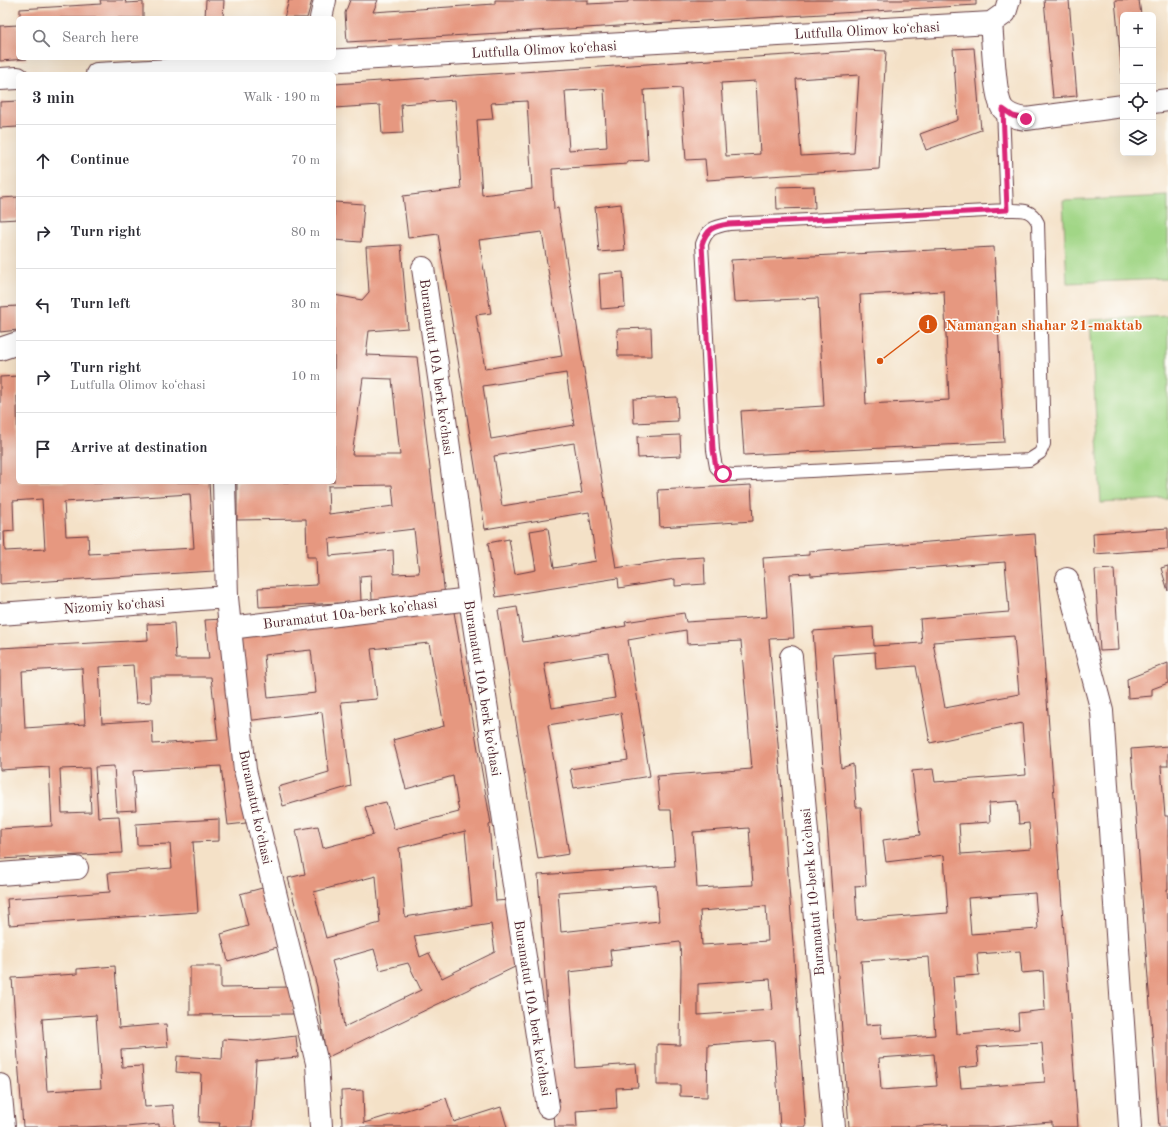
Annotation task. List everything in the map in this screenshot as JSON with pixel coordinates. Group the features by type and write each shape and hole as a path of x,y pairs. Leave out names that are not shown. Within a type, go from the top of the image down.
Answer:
{"street":[{"path":"321,16 325,0"},
{"path":"1009,0 1005,13 991,23 997,95 1003,109 1013,116 1026,119 1120,106"},
{"name":"Lutfulla Olimov koʻchasi","path":"144,72 309,65 991,23"},
{"path":"0,79 16,78"},
{"path":"1156,102 1168,100"},
{"name":"Buramatut 10А berk koʼchasi","path":"423,268 470,599 548,1108"},
{"path":"0,349 16,344"},
{"name":"Buramatut koʻchasi","path":"224,484 227,597 245,770 317,1063 321,1127"},
{"path":"1067,580 1102,711 1130,1127"},
{"name":"Nizomiy koʻchasi","path":"0,614 227,597"},
{"name":"Buramatut 10а-berk koʼchasi","path":"230,628 470,599"},
{"name":"Buramatut 10-berk koʼchasi","path":"791,657 834,1127"},
{"path":"0,874 77,868"},
{"path":"0,1085 4,1127"}],"lane":[{"path":"1003,109 1007,210"},
{"path":"1007,210 1029,212 1038,222 1044,444 1040,453 1029,460 734,475 723,474 716,467 713,450 702,244 710,230 718,226 729,224 1007,210"}],"green space":[{"path":"1168,196 1168,279 1067,283 1063,201"},
{"path":"1168,316 1168,499 1101,503 1090,320"}],"building":[{"path":"100,0 125,0 126,3 143,2 143,16 20,16 20,9 101,4"},
{"path":"206,0 224,0 223,16 205,16"},
{"path":"289,0 312,0 308,16 285,16"},
{"path":"350,0 378,0 373,12 495,4 495,0 588,0 588,4 628,2 628,0 976,0 976,5 347,42 345,13"},
{"path":"1044,0 1069,0 1077,96 1053,98"},
{"path":"1115,0 1139,0 1141,12 1120,12 1120,53"},
{"path":"16,25 16,60 0,61 0,26"},
{"path":"974,48 981,130 926,150 920,134 958,120 953,49"},
{"path":"866,50 886,51 879,169 707,180 705,159 686,160 681,88 644,90 648,160 627,161 627,164 552,169 554,209 558,208 616,568 673,559 704,557 705,584 675,586 675,579 619,588 618,578 496,597 488,543 509,539 515,574 536,570 530,531 548,528 554,568 596,561 589,512 485,529 438,234 408,238 403,196 461,189 455,100 401,104 403,133 382,134 380,105 336,108 336,84","holes":["859,75 854,153 801,156 796,79","756,81 760,154 726,156 721,83","604,89 607,147 569,150 565,91","527,101 532,189 482,195 477,120 493,119 491,103","542,232 562,356 485,369 476,315 491,313 479,240","566,373 574,425 491,439 483,386","574,443 582,493 502,506 494,456"]},
{"path":"16,101 16,127 0,128 0,102"},
{"path":"814,186 815,208 777,209 776,187"},
{"path":"16,197 16,219 0,220 0,198"},
{"path":"336,202 364,204 361,242 336,240"},
{"path":"621,204 625,250 599,252 595,207"},
{"path":"401,245 408,328 369,331 366,355 417,357 445,596 372,599 371,575 360,576 361,602 259,607 258,588 317,585 316,557 307,557 306,519 237,520 237,484 336,484 336,295 362,300 369,292 366,247","holes":["363,378 392,379 400,455 352,455","392,485 394,506 329,514 328,486","414,529 419,573 394,574 393,550 330,556 329,539"]},
{"path":"994,247 1004,442 744,455 741,411 824,406 818,298 734,302 731,260","holes":["944,291 949,400 866,404 860,295"]},
{"path":"623,272 625,307 601,309 599,274"},
{"path":"16,306 16,330 0,332 0,307"},
{"path":"651,328 652,356 618,356 617,329"},
{"path":"16,376 16,484 209,484 214,571 0,584 0,377","holes":["190,494 194,548 89,554 88,535 66,536 64,502","42,499 45,549 5,551 4,532 14,531 13,501"]},
{"path":"677,397 678,421 634,423 633,399"},
{"path":"680,435 681,456 638,458 637,437"},
{"path":"751,485 753,521 660,527 658,490"},
{"path":"1168,528 1168,549 1094,554 1093,533"},
{"path":"1035,534 1078,1127 1052,1127 1052,1122 990,1127 948,1127 948,1124 904,1127 849,1127 813,631 873,627 874,646 922,643 920,619 1009,612 1005,562 811,576 811,573 790,574 794,638 769,639 783,802 806,1127 780,1127 774,1040 708,1045 707,1097 680,1096 680,1085 657,1085 657,1044 680,1045 680,942 610,950 612,967 569,972 576,1068 636,1064 638,1087 616,1088 617,1108 576,1111 577,1127 555,1127 538,875 675,866 671,810 660,810 657,776 752,769 741,641 687,644 686,630 628,640 650,776 574,788 570,769 628,760 621,713 548,725 569,854 538,859 498,610 517,607 523,642 626,626 625,622 684,613 686,622 767,617 763,558 809,555 809,551","holes":["1014,636 1019,694 945,708 933,642","875,652 876,669 916,666 930,743 1022,723 1026,775 935,782 933,769 912,771 920,835 883,840 886,862 944,855 948,913 857,920 855,886 866,885 861,807 856,807 853,764 841,768 833,655","608,653 615,698 552,708 544,663","1017,801 1019,824 1029,823 1031,849 961,854 959,824 990,822 989,803","749,828 753,885 697,888 693,832","656,885 659,921 561,932 558,892","1035,893 1038,929 971,934 968,898","766,906 768,941 702,945 700,911","1020,951 1022,973 1043,971 1045,1010 1018,1013 1019,1029 957,1034 953,977 979,975 977,954","929,957 935,1035 882,1039 881,1024 866,1025 861,961","770,979 773,1010 698,1015 698,984","1042,1043 1045,1082 961,1088 959,1068 979,1066 977,1047","934,1054 937,1086 881,1090 879,1058"]},
{"path":"1168,566 1168,591 1161,568"},
{"path":"1114,569 1119,650 1100,651 1095,570"},
{"path":"454,612 491,824 489,825 496,901 509,900 519,965 326,1058 317,987 288,878 305,874 296,830 318,826 323,848 373,835 365,807 386,802 394,829 459,812 453,776 406,789 393,740 444,726 429,643 371,649 377,699 341,702 351,786 283,806 278,787 329,772 322,712 245,721 235,636","holes":["311,650 316,693 268,698 264,655","465,831 472,906 405,917 399,848","376,876 380,923 326,938 314,892","491,924 495,952 442,978 429,953 420,957 414,936","374,949 380,970 408,963 421,990 344,1027 338,982 332,961"]},
{"path":"223,619 246,823 228,825 221,766 133,771 136,810 117,811 114,766 95,767 98,817 119,816 122,853 0,859 0,829 52,826 49,767 0,770 0,648 148,640 147,624 174,623 176,659 209,659 205,620","holes":["133,665 136,703 151,702 150,677 211,677 218,740 153,744 152,720 102,723 99,667","82,668 85,724 25,728 22,671","89,768 91,812 62,813 60,769"]},
{"path":"1168,663 1168,683 1152,689 1152,696 1128,698 1127,679"},
{"path":"1168,746 1168,766 1161,766 1165,816 1168,816 1168,1127 1159,1127 1131,749"},
{"path":"219,819 219,841 193,842 198,912 9,925 7,899 110,892 108,873 172,868 170,844 137,845 136,824"},
{"path":"266,887 281,946 228,961 221,934 248,926 240,894"},
{"path":"115,966 119,1028 166,1024 168,1047 121,1050 122,1067 142,1066 145,1107 173,1105 175,1127 159,1127 159,1124 126,1127 23,1127 12,978 77,974 77,969","holes":["96,1015 101,1088 47,1091 42,1019"]},
{"path":"190,966 221,966 221,988 292,987 293,1014 190,1015"},
{"path":"296,1036 298,1057 256,1061 252,1127 219,1127 220,1123 199,1122 201,1074 176,1072 177,1056 222,1059 223,1039 254,1041"},
{"path":"363,1090 364,1123 446,1098 454,1122 501,1107 507,1127 342,1127 341,1091"}],"place":[{"name":"Namangan shahar 21-maktab","path":"880,361"}],"route":[{"path":"723,474 716,467 713,450 702,244 710,230 718,226 729,224 1007,210 1003,109 1013,116 1026,119"}]}
